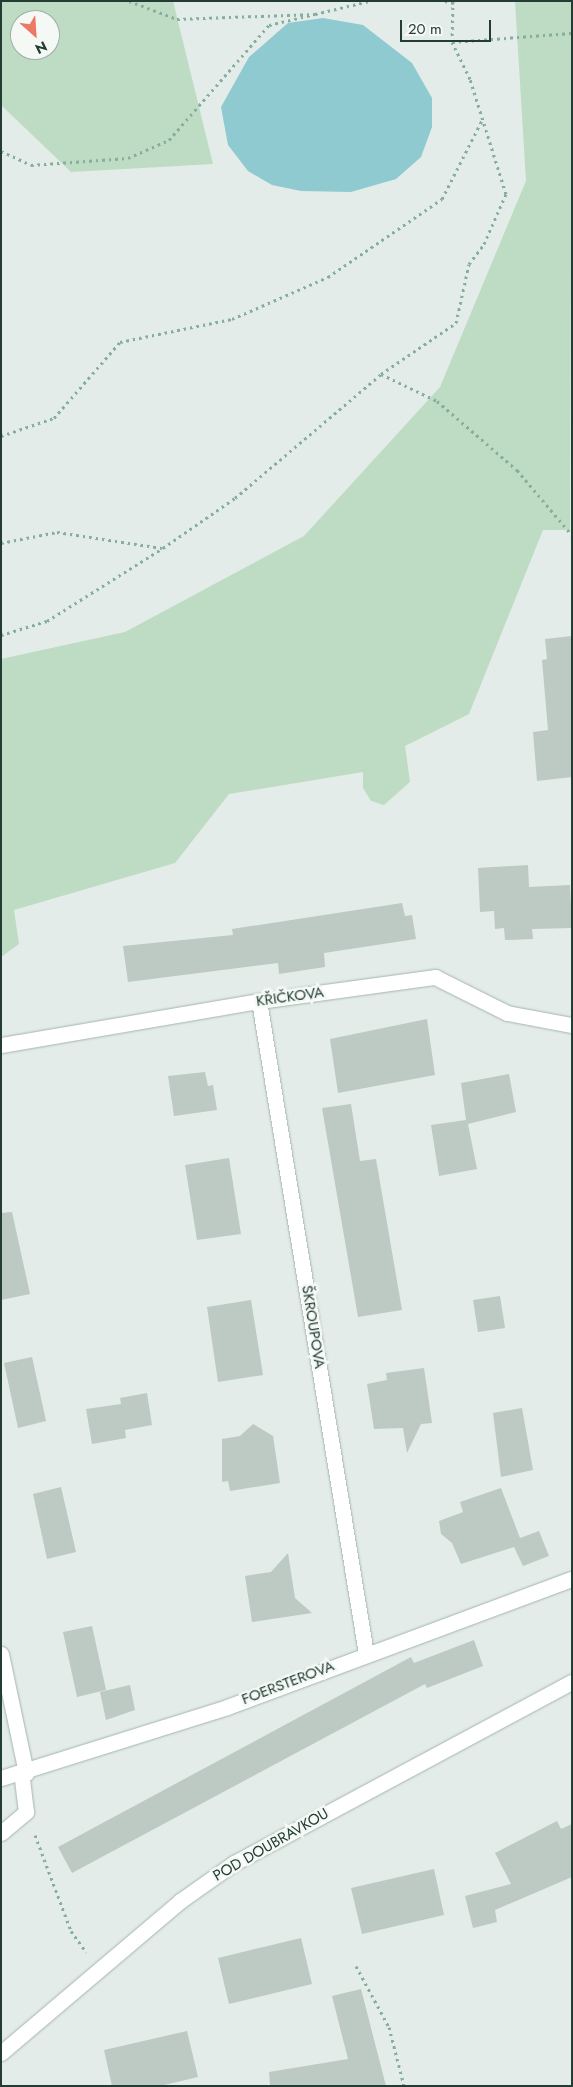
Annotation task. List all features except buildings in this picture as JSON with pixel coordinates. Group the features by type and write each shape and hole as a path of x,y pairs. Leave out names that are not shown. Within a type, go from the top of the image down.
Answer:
{"street":[{"name":"KŘIČKOVA","path":"1,1045 259,1001 435,977 507,1013 572,1025"},
{"name":"ŠKROUPOVA","path":"259,1001 366,1654"},
{"name":"FOERSTEROVA","path":"1,1778 24,1773 218,1710 572,1579"},
{"path":"1,1654 24,1773 26,1812 1,1833"},
{"name":"POD DOUBRAVKOU","path":"1,2052 180,1901 234,1863 572,1682"}],"path":[{"path":"129,1 177,18 315,14"},
{"path":"1,151 31,165 128,158 169,140 269,25 369,1"},
{"path":"1,635 47,621 163,548 235,498 381,374 456,323 469,264 484,244 506,194 470,79 452,42 453,2 445,1"},
{"path":"452,42 572,33"},
{"path":"1,436 54,418 120,342 232,319 328,277 442,199 482,120"},
{"path":"381,374 437,401 517,470 572,534"},
{"path":"1,543 57,532 163,548"},
{"path":"36,1848 71,1931"},
{"path":"356,1966 389,2028 404,2086"}],"green space":[{"path":"1,1 173,1 213,164 71,172 1,105"},
{"path":"515,1 572,1 570,530 543,530 469,714 405,746 410,782 384,805 371,801 363,788 363,772 229,794 175,863 14,910 19,944 1,957 1,659 125,632 304,536 440,387 526,181"}],"water":[{"path":"323,18 363,25 412,63 432,98 432,127 421,157 396,179 351,192 301,191 272,185 248,171 228,145 221,107 249,57 288,23"}]}
